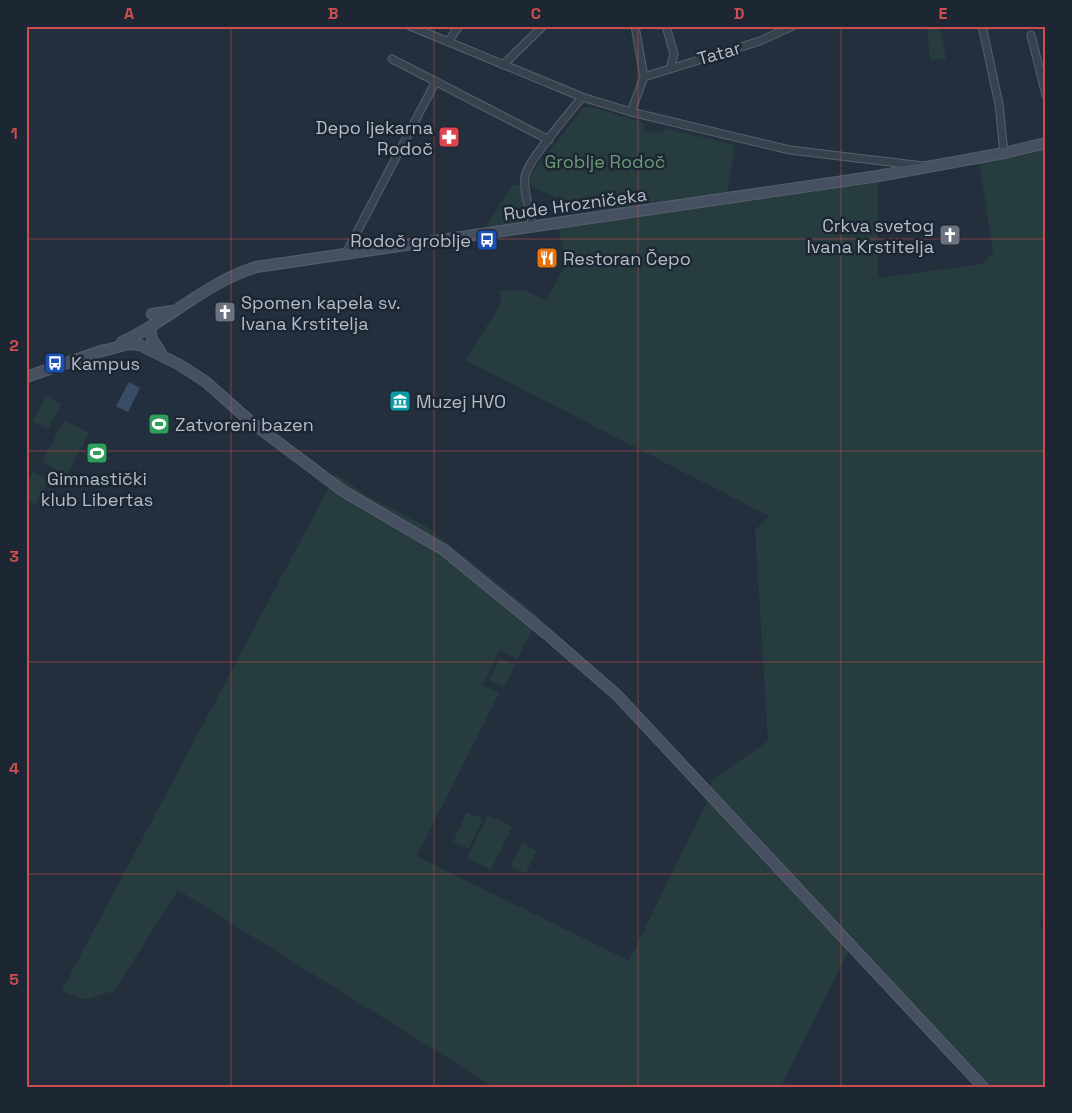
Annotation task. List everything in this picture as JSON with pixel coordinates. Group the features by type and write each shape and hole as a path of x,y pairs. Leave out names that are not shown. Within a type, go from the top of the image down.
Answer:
{"street":[{"path":"410,26 582,97 631,112 790,150 926,166"},
{"path":"448,42 459,26"},
{"path":"504,65 543,26"},
{"path":"631,112 644,77 635,26"},
{"path":"666,26 674,54 670,69"},
{"name":"Tatar","path":"644,77 760,41 792,26"},
{"path":"982,26 999,104 1004,153"},
{"path":"1031,35 1046,95"},
{"path":"392,59 549,140"},
{"path":"345,255 436,81"},
{"path":"533,227 525,191 525,176 530,162 582,97"},
{"name":"Rude Hrozničeka","path":"99,352 164,320 242,272 256,268 822,184 1004,153 1046,143"},
{"path":"152,314 169,313 182,308"},
{"path":"148,348 142,338 146,330 165,357"},
{"path":"26,377 128,344 148,348 206,382 264,432 344,491 444,550 595,675 671,751 983,1087"}],"green space":[{"path":"927,26 940,26 946,59 930,60"},
{"name":"Groblje Rodoč","path":"584,107 593,107 644,123 645,131 662,132 664,128 735,145 727,192 588,212 531,186 530,175"},
{"path":"1046,144 1046,909 1039,925 1046,931 1046,1087 983,1087 851,946 781,1087 494,1087 178,890 114,991 84,999 62,990 336,474 367,496 427,527 539,617 517,659 499,651 483,685 499,693 417,856 629,961 706,804 712,780 768,741 755,530 769,516 465,360 501,304 499,291 525,290 546,301 572,252 563,251 557,223 878,176 878,278 983,264 993,252 979,159"},
{"path":"512,185 525,185 533,227 485,229"},
{"path":"46,396 61,404 48,429 33,421"},
{"path":"64,420 89,433 67,475 42,462"},
{"path":"33,472 49,480 36,505 26,500 26,486"},
{"path":"500,658 515,665 504,687 489,680"},
{"path":"467,812 483,819 469,849 453,842"},
{"path":"488,815 512,827 491,870 467,858"},
{"path":"522,843 537,851 525,874 510,866"}],"water":[{"path":"129,382 140,388 128,412 116,406"}],"place":[{"name":"Depo ljekarna Rodoč","path":"449,137"},
{"name":"Crkva svetog Ivana Krstitelja","path":"950,235"},
{"name":"Rodoč groblje","path":"487,240"},
{"name":"Restoran Čepo","path":"547,258"},
{"name":"Spomen kapela sv. Ivana Krstitelja","path":"225,312"},
{"name":"Kampus","path":"55,363"},
{"name":"Muzej HVO","path":"400,401"},
{"name":"Zatvoreni bazen","path":"159,424"},
{"name":"Gimnastički klub Libertas","path":"97,453"}]}
